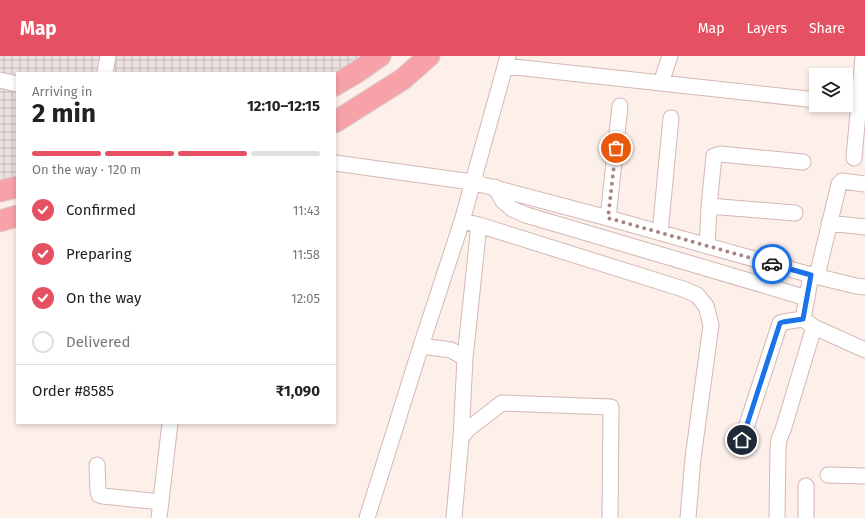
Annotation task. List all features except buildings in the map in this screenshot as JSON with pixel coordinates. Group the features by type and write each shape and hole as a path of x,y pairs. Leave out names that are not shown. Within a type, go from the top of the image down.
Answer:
{"highway":[{"path":"336,84 380,56"},
{"path":"336,121 403,79 429,56"},
{"path":"0,191 16,187"},
{"path":"0,221 16,216"}],"street":[{"path":"105,72 108,56"},
{"path":"661,83 670,56"},
{"path":"854,158 861,132 863,56"},
{"path":"367,518 462,221 507,61 661,83 809,99"},
{"path":"0,80 16,84"},
{"path":"608,218 620,106"},
{"path":"660,233 671,118"},
{"path":"707,246 714,156 803,162"},
{"path":"336,163 472,182 495,187 814,276 865,287"},
{"path":"777,518 779,439 783,430 808,323 807,298 840,182 865,184"},
{"path":"495,187 503,201 512,209 526,215 807,298"},
{"path":"709,206 794,213"},
{"path":"462,221 683,289 697,295 706,306 711,325 693,458 688,518"},
{"path":"829,223 865,227"},
{"path":"454,518 461,438 465,358 479,225"},
{"path":"742,440 780,323 808,323 865,350"},
{"path":"421,346 451,350 465,358"},
{"path":"461,438 468,429 502,403 611,407 610,518"},
{"path":"159,518 170,424"},
{"path":"97,465 99,495 161,502"},
{"path":"828,475 865,476"},
{"path":"806,486 806,518"}],"shaded area":[{"path":"0,56 375,56 336,73 16,72 16,189 0,193"}],"way so far":[{"path":"616,148 608,218 772,264"}],"route":[{"path":"742,440 780,323 803,319 811,275 772,264"}]}
